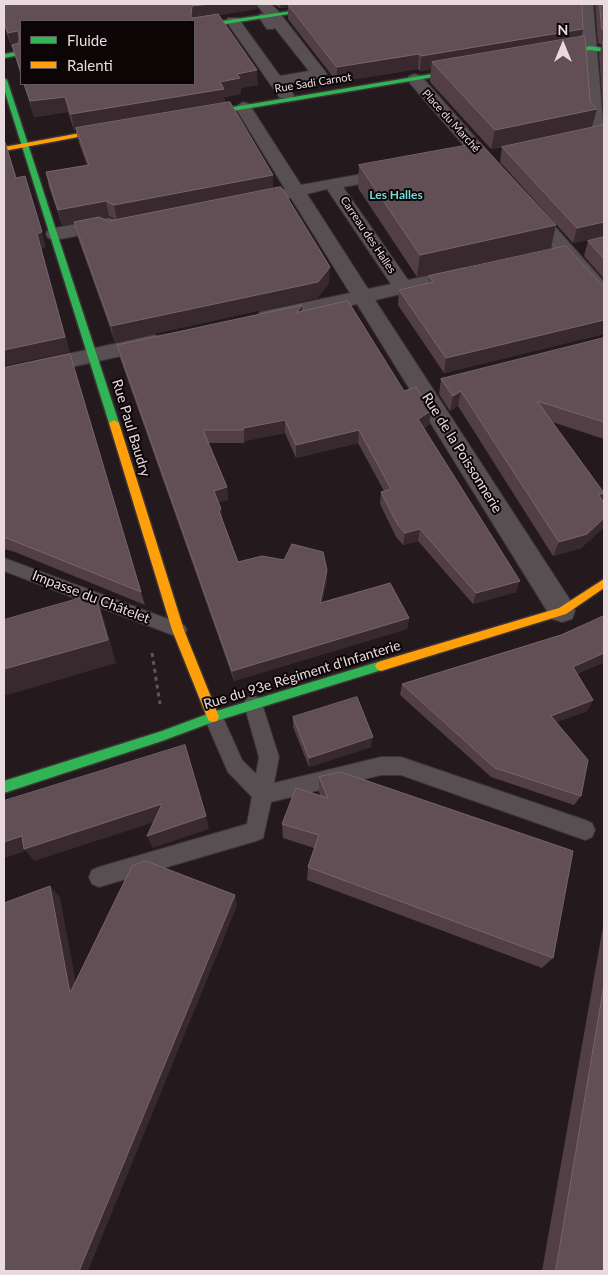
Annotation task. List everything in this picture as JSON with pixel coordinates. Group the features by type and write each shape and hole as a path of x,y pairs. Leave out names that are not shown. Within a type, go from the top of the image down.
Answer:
{"street":[{"path":"195,27 350,4"},
{"path":"586,4 597,49 596,121 599,133"},
{"path":"268,15 334,92"},
{"path":"234,21 289,100"},
{"path":"542,57 597,49"},
{"path":"4,56 20,53"},
{"name":"Rue Sadi Carnot","path":"185,117 481,68"},
{"path":"276,81 318,74"},
{"name":"Place du Marché","path":"414,79 473,160 513,190 563,253 604,294"},
{"name":"Rue Paul Baudry","path":"4,80 55,234 178,630 213,717"},
{"path":"243,108 362,296"},
{"path":"4,149 128,127"},
{"path":"473,160 504,154"},
{"name":"Carreau des Halles","path":"267,198 332,183 408,170"},
{"name":"Carreau des Halles","path":"332,183 404,287"},
{"path":"55,234 109,224 111,229 126,226"},
{"name":"Carreau des Halles","path":"244,322 479,271"},
{"name":"Rue de la Poissonnerie","path":"362,296 430,386 562,610"},
{"path":"4,375 178,336"},
{"name":"Rue du 93e Régiment d'Infanterie","path":"4,787 162,736 253,704 562,610 604,583"}],"lane":[{"name":"Impasse du Châtelet","path":"4,564 178,630"},
{"path":"99,877 256,831 268,757 253,704"},
{"path":"213,717 235,766 263,795"},
{"path":"263,795 381,766 400,766 585,830"}],"path":[{"path":"146,618 160,692 162,736"}],"building":[{"path":"4,4 210,4 192,6 191,16 193,18 218,14 257,70 237,74 240,78 220,82 224,89 71,114 65,97 30,101 24,85 195,85 195,20 20,20 20,70 12,45 19,43 19,33 17,31 8,33 4,22"},
{"path":"288,4 582,4 583,29 421,56 419,54 337,67"},
{"path":"600,4 604,4 604,30 602,29"},
{"path":"585,36 590,101 597,109 495,130 432,62"},
{"path":"230,102 273,175 114,205 106,201 58,210 46,172 89,165 76,128"},
{"path":"604,125 604,222 577,228 502,147"},
{"path":"4,142 16,178 25,176 42,232 37,234 65,337 4,350"},
{"path":"480,143 556,225 420,255 359,165"},
{"path":"281,187 330,267 318,282 111,326 74,222 99,217 108,221"},
{"path":"604,237 604,259 588,241"},
{"path":"566,246 604,285 604,320 446,358 399,290 433,282 429,276"},
{"path":"348,301 404,391 416,387 431,411 418,419 520,581 476,593 420,529 405,533 398,525 381,492 391,489 359,430 296,445 285,420 244,428 243,430 203,430 227,487 214,491 221,509 219,511 238,562 262,556 284,560 292,544 323,552 327,570 320,603 390,583 409,618 232,671 117,345 302,305 297,312"},
{"path":"604,338 604,422 537,401 604,493 599,495 604,503 604,518 587,534 559,542 461,391 453,396 441,379"},
{"path":"70,354 141,592 4,537 4,368"},
{"path":"95,594 108,640 4,669 4,620"},
{"path":"604,616 604,653 573,667 593,700 551,716 588,760 581,796 495,768 402,684 561,635"},
{"path":"357,697 373,737 309,758 293,717"},
{"path":"185,745 206,816 147,836 162,804 24,849 22,836 4,842 4,801"},
{"path":"341,772 573,851 553,958 308,867 319,835 282,824 296,788 328,798 319,777"},
{"path":"146,861 235,895 79,1271 4,1271 4,903 50,886 70,993 132,866"},
{"path":"604,985 604,1271 556,1271"}],"traffic: fast":[{"path":"195,27 350,4"},
{"path":"550,55 590,48 604,50"},
{"path":"4,56 20,53"},
{"path":"197,115 468,70"},
{"path":"4,80 114,423"},
{"path":"4,787 162,736 213,717 381,666"}],"traffic: slow":[{"path":"4,149 113,129"},
{"path":"114,423 178,630 213,717"},
{"path":"381,666 562,611 604,583"}],"district":[{"name":"Les Halles","path":"396,195"}]}
